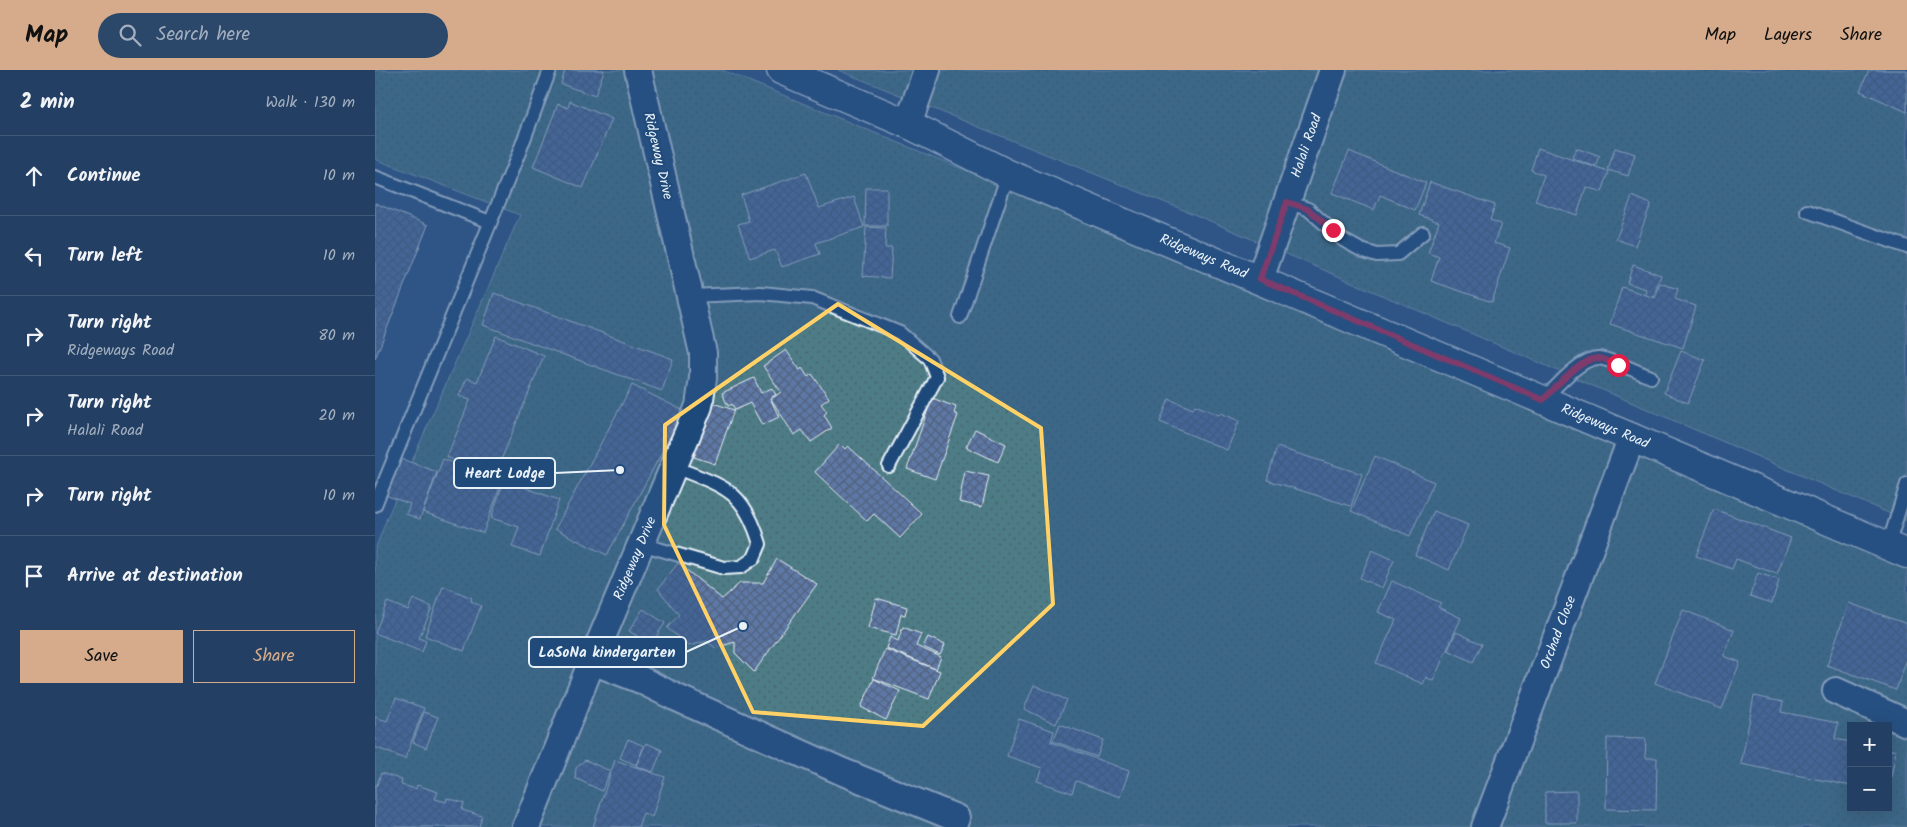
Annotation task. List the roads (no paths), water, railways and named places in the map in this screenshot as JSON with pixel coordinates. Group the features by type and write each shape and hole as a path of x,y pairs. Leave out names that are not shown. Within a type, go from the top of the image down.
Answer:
{"street":[{"name":"Ridgeway Drive","path":"526,827 592,661 699,406 703,378 703,353 639,70"},
{"name":"Ridgeways Road","path":"781,70 908,124 1007,174 1260,279 1898,550"},
{"path":"908,124 927,70"},
{"name":"Halali Road","path":"1260,279 1333,70"},
{"name":"Orchad Close","path":"1485,827 1632,437"},
{"path":"592,661 641,680 843,772 956,818"},
{"path":"1836,691 1907,723"}],"lane":[{"path":"375,504 551,70"},
{"path":"960,317 1007,174"},
{"path":"375,176 490,222"},
{"path":"1287,202 1308,209 1343,240 1361,250 1377,254 1398,254 1423,233"},
{"path":"1807,211 1907,247"},
{"path":"690,296 761,293 812,298 900,333 919,349 931,360 937,378 889,466"},
{"path":"1543,400 1580,366 1598,358 1651,377"},
{"path":"641,544 724,568 741,568 754,558 760,544 744,505 726,488 674,466"},
{"path":"1898,550 1907,484"}],"place":[{"name":"Heart Lodge","path":"620,470"},
{"name":"LaSoNa kindergarten","path":"743,626"}]}
